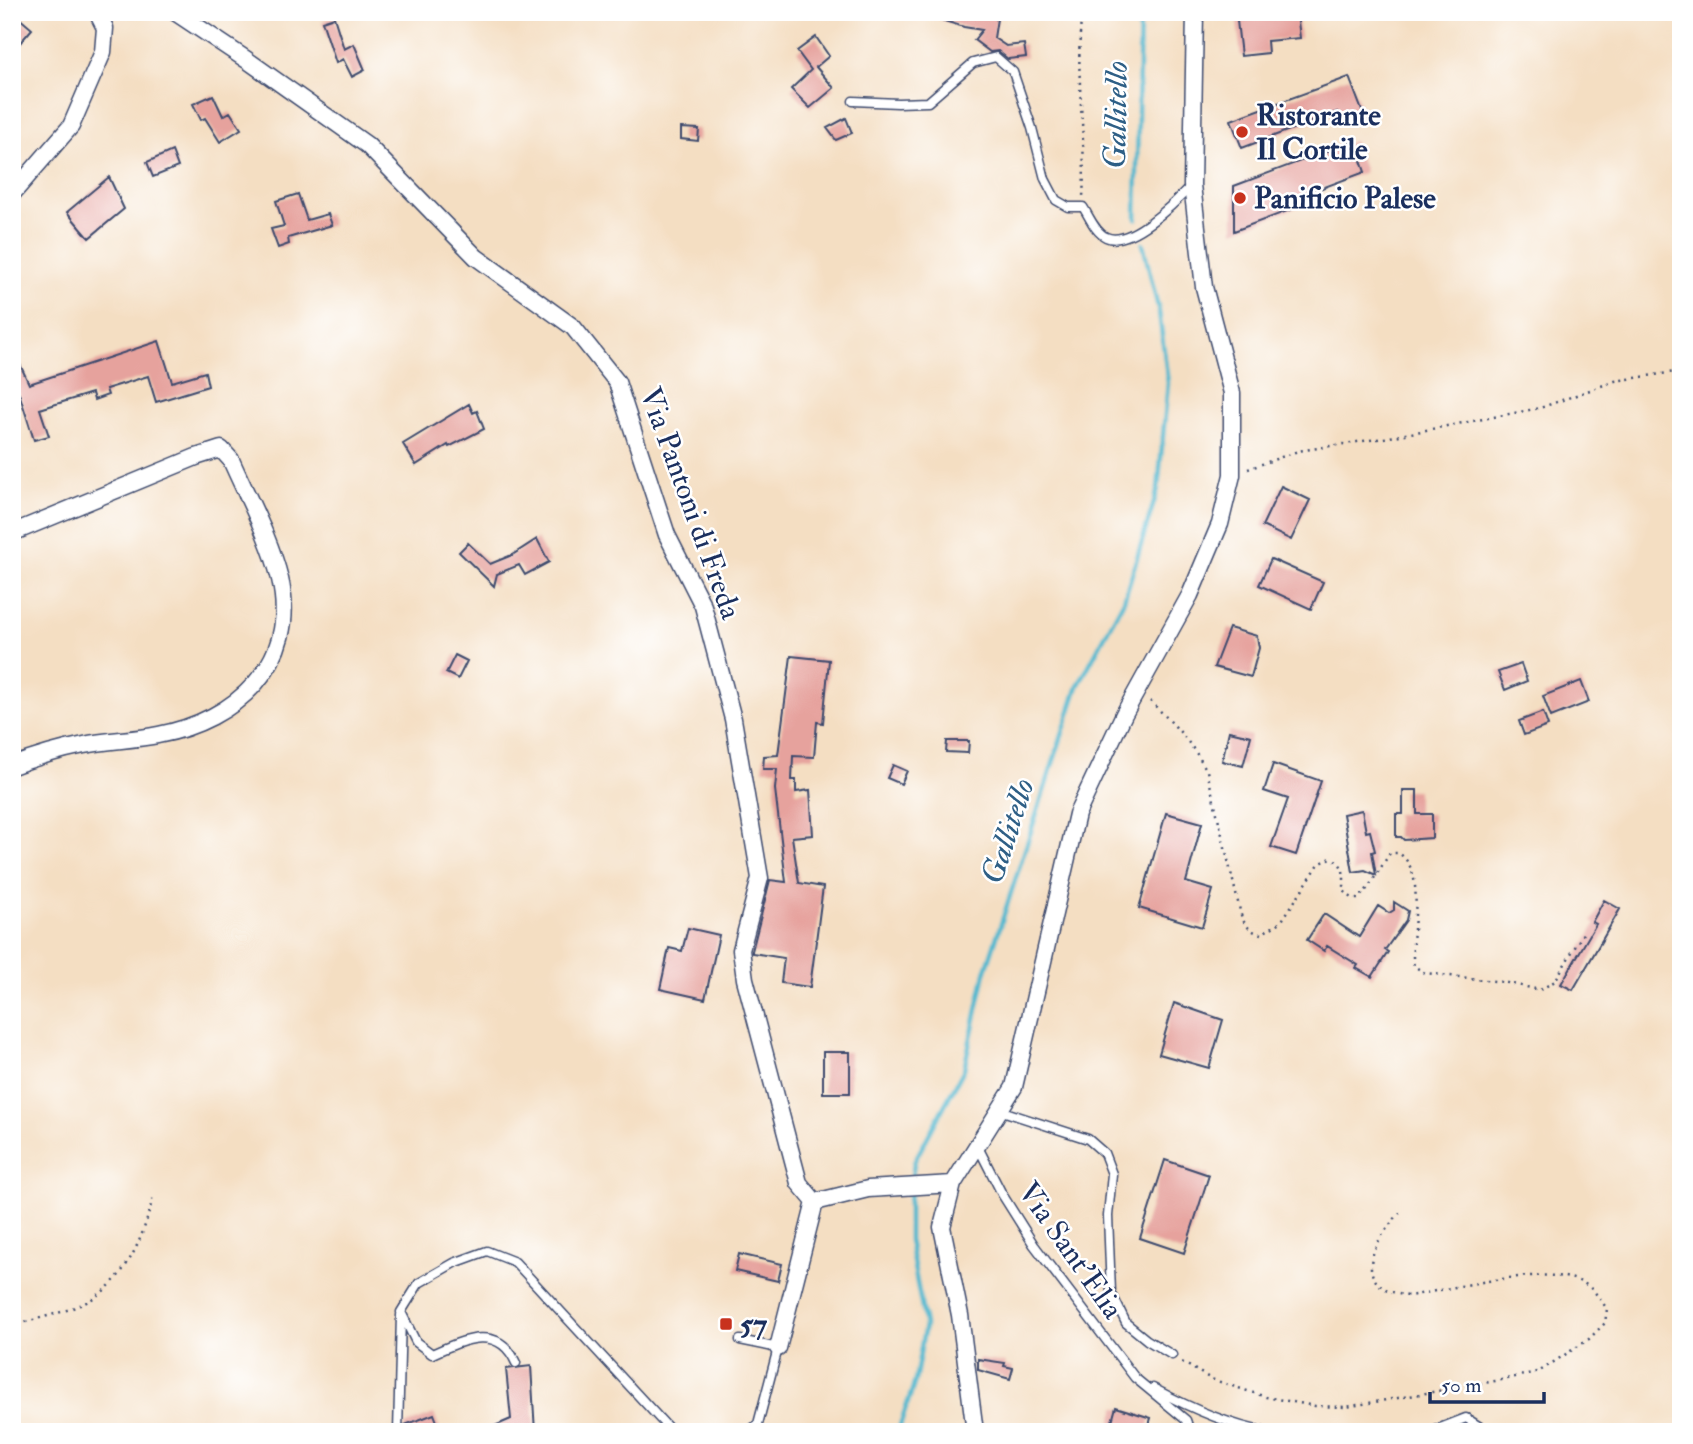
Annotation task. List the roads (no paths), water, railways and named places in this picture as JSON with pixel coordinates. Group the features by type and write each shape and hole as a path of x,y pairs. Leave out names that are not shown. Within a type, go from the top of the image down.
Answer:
{"street":[{"path":"12,194 71,126 103,52 105,28 97,12"},
{"name":"Via Pantoni di Freda","path":"175,12 367,145 477,257 573,327 617,382 667,535 703,606 733,719 760,878 741,950 745,979 799,1183 815,1202"},
{"path":"975,1432 960,1315 942,1227 948,1185 1014,1087 1077,814 1137,690 1190,595 1220,524 1232,475 1233,393 1204,288 1192,185 1195,12"},
{"path":"12,533 220,449 231,460 274,557 283,595 279,637 270,664 257,683 236,704 215,717 188,728 159,735 86,745 12,766"},
{"path":"778,1348 815,1202 868,1189 948,1185"}],"lane":[{"path":"853,101 928,102 973,63 996,57 1013,72 1032,128 1045,179 1056,200 1068,207 1083,207 1100,234 1109,239 1145,226 1166,212 1192,185"},
{"path":"999,1110 1088,1139 1104,1153 1112,1174 1108,1216 1111,1292 1126,1323 1172,1355"},
{"name":"Via Sant'Elia","path":"976,1144 1002,1194 1034,1245 1135,1378 1186,1420 1190,1432"},
{"path":"398,1432 401,1312 419,1283 454,1263 487,1251 515,1262 671,1432"},
{"path":"401,1312 415,1342 432,1354 457,1343 478,1338 494,1338 511,1350 516,1363"},
{"path":"740,1340 778,1348 758,1424 748,1432"},
{"name":"Via Sant'Elia","path":"1135,1378 1180,1402 1251,1429 1267,1432"},
{"path":"1430,1432 1466,1418 1488,1432"}],"waterway":[{"name":"Gallitello","path":"1136,219 1140,12"},
{"name":"Gallitello","path":"898,1432 915,1381 925,1325 909,1240 909,1203 914,1162 964,1069 985,973 1078,686 1124,600 1158,489 1168,383 1159,312 1143,244"}],"place":[{"name":"Ristorante Il Cortile","path":"1242,132"},
{"name":"Panificio Palese","path":"1240,198"},
{"name":"57","path":"726,1324"}]}
